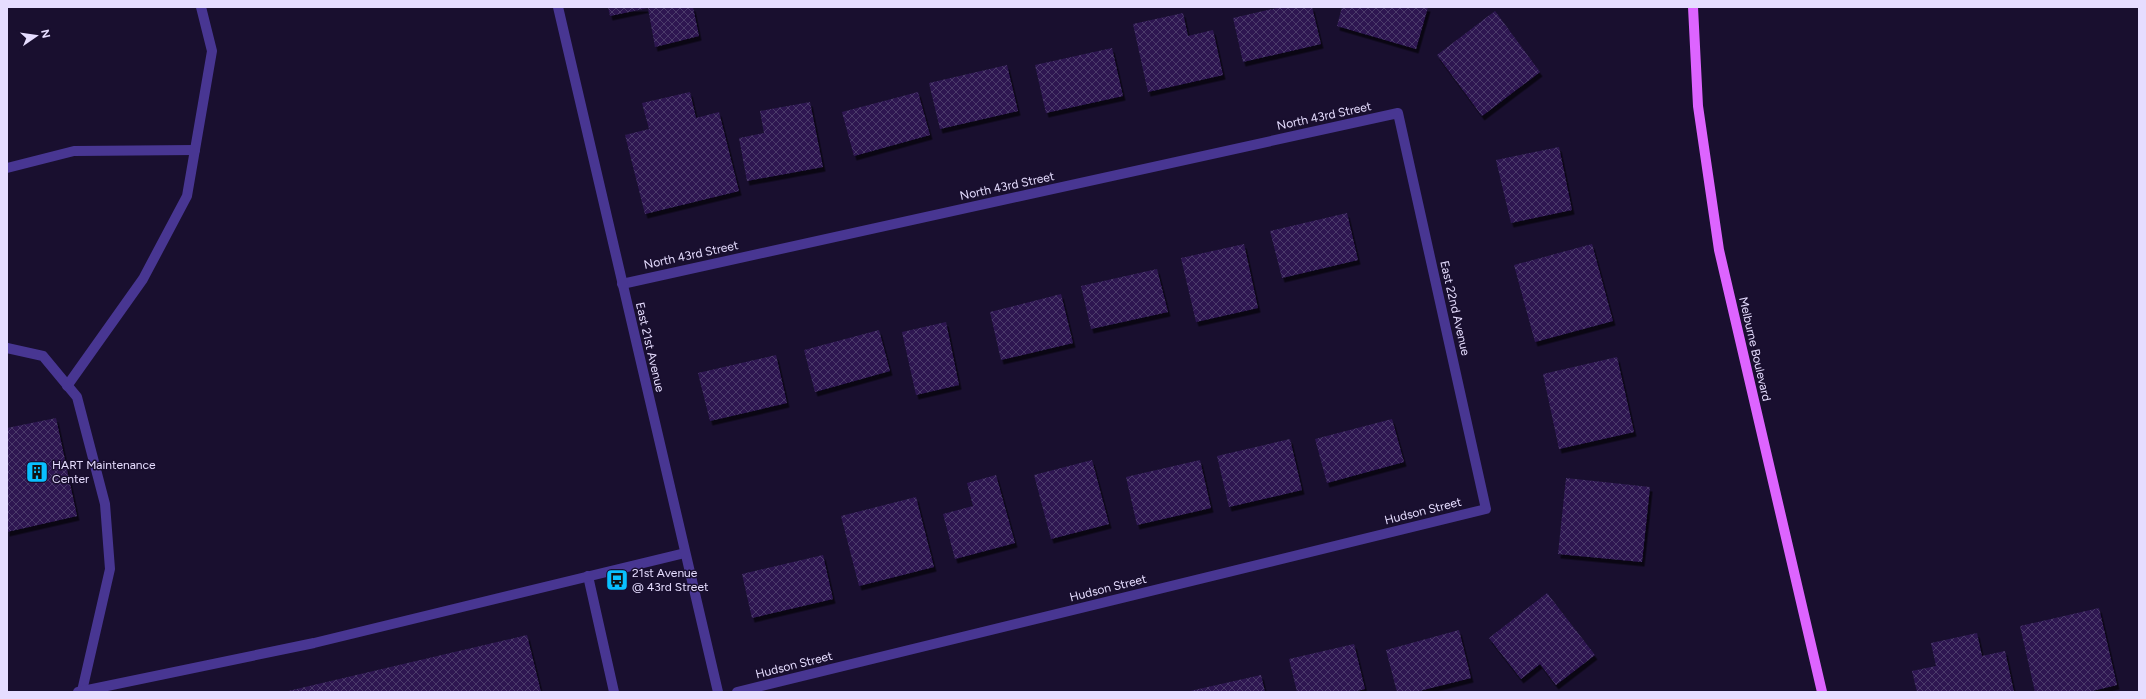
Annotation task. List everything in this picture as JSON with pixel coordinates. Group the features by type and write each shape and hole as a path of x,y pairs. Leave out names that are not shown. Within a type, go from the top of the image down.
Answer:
{"main road":[{"name":"Melburne Boulevard","path":"1693,7 1698,106 1719,250 1822,692"}],"street":[{"path":"67,386 143,280 187,196 212,51 201,7"},
{"name":"East 21st Avenue","path":"558,7 718,692"},
{"name":"North 43rd Street","path":"622,284 1398,113"},
{"name":"East 22nd Avenue","path":"1398,113 1486,509"},
{"path":"7,168 74,151 195,150"},
{"path":"7,348 43,356 76,397 105,504 110,569 80,692 105,689 314,644 685,553"},
{"name":"Hudson Street","path":"736,692 1486,509"},
{"path":"588,576 614,692"}],"building":[{"path":"608,7 693,7 699,36 655,47 648,8 610,16"},
{"path":"1281,7 1312,7 1321,44 1243,62 1233,18"},
{"path":"1342,7 1428,7 1416,49 1337,26"},
{"path":"1495,11 1540,72 1482,116 1437,55"},
{"path":"1183,13 1188,36 1213,30 1223,75 1148,92 1133,24"},
{"path":"1112,48 1123,96 1046,113 1035,65"},
{"path":"1007,65 1018,111 940,129 929,83"},
{"path":"690,92 696,118 719,112 739,191 645,214 625,135 649,129 642,103"},
{"path":"918,92 930,135 854,156 842,112"},
{"path":"810,102 823,167 747,181 739,138 764,133 760,111"},
{"path":"1559,147 1572,210 1511,223 1496,160"},
{"path":"1347,213 1358,260 1282,278 1270,231"},
{"path":"1244,244 1258,308 1196,322 1181,258"},
{"path":"1592,244 1613,321 1535,342 1514,265"},
{"path":"1157,269 1168,312 1091,329 1081,286"},
{"path":"1061,294 1073,343 1001,360 990,312"},
{"path":"946,322 959,385 916,395 902,332"},
{"path":"879,330 890,371 815,392 804,350"},
{"path":"776,355 787,403 710,421 698,373"},
{"path":"1617,357 1634,432 1559,449 1543,374"},
{"name":"HART Maintenance Center","path":"56,418 77,516 7,532 7,428"},
{"path":"1392,419 1404,462 1327,483 1315,439"},
{"path":"1290,439 1302,490 1229,507 1217,456"},
{"path":"1092,460 1109,524 1051,539 1034,475"},
{"path":"1200,460 1211,508 1137,525 1126,477"},
{"path":"996,475 1015,543 955,559 943,514 973,506 967,483"},
{"path":"1566,478 1650,487 1642,562 1558,554"},
{"path":"916,497 934,567 859,586 841,516"},
{"path":"823,555 833,599 752,618 742,574"},
{"path":"1547,593 1595,655 1556,685 1540,664 1521,679 1489,638"},
{"path":"2099,608 2117,685 2088,692 2035,692 2020,626"},
{"path":"1459,630 1471,678 1415,692 1397,692 1386,650"},
{"path":"1977,633 1982,656 2005,651 2014,692 1917,692 1912,671 1936,666 1931,643"},
{"path":"527,635 541,692 288,692 288,691"},
{"path":"1354,644 1365,689 1353,692 1297,692 1289,659"},
{"path":"1261,675 1265,692 1190,692 1190,691"}],"place":[{"name":"HART Maintenance Center","path":"37,472"},
{"name":"21st Avenue @ 43rd Street","path":"617,580"}]}
